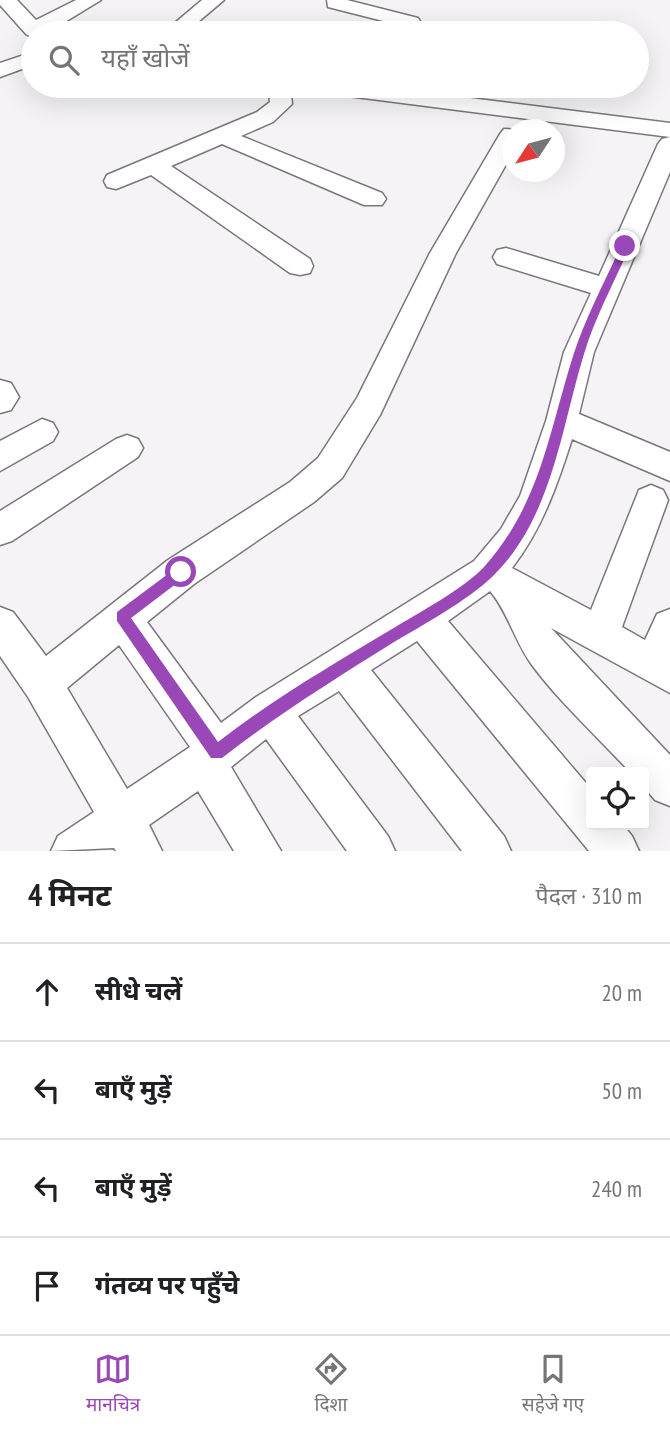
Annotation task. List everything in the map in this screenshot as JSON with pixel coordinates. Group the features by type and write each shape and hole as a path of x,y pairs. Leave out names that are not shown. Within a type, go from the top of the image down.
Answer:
{"street":[{"path":"6,0 26,21"},
{"path":"53,21 91,0"},
{"path":"188,21 215,0"},
{"path":"335,3 385,7 409,21"},
{"path":"0,71 21,63"},
{"path":"116,181 276,110 281,104 280,98"},
{"path":"410,98 502,121"},
{"path":"565,127 670,130"},
{"path":"222,136 373,199"},
{"path":"73,851 131,834 210,757 271,710 421,618 499,580 513,540 535,501 562,421 579,352 670,144"},
{"path":"42,683 181,572 302,492 330,468 369,406 443,253 502,152"},
{"path":"153,165 300,266"},
{"path":"506,257 607,288"},
{"path":"0,392 4,397 0,401"},
{"path":"562,421 670,467"},
{"path":"0,457 42,432"},
{"path":"0,530 127,448"},
{"path":"600,635 651,500"},
{"path":"499,580 662,670 670,627"},
{"path":"499,580 547,654 670,785"},
{"path":"122,617 210,757 259,851"},
{"path":"421,618 586,815"},
{"path":"0,625 42,683 131,834"},
{"path":"343,665 489,851"},
{"path":"271,710 373,851"},
{"path":"599,830 617,851"}],"route":[{"path":"181,572 122,617 217,752 271,710 421,618 487,573 513,540 535,501 562,421 579,352 625,246"}]}
